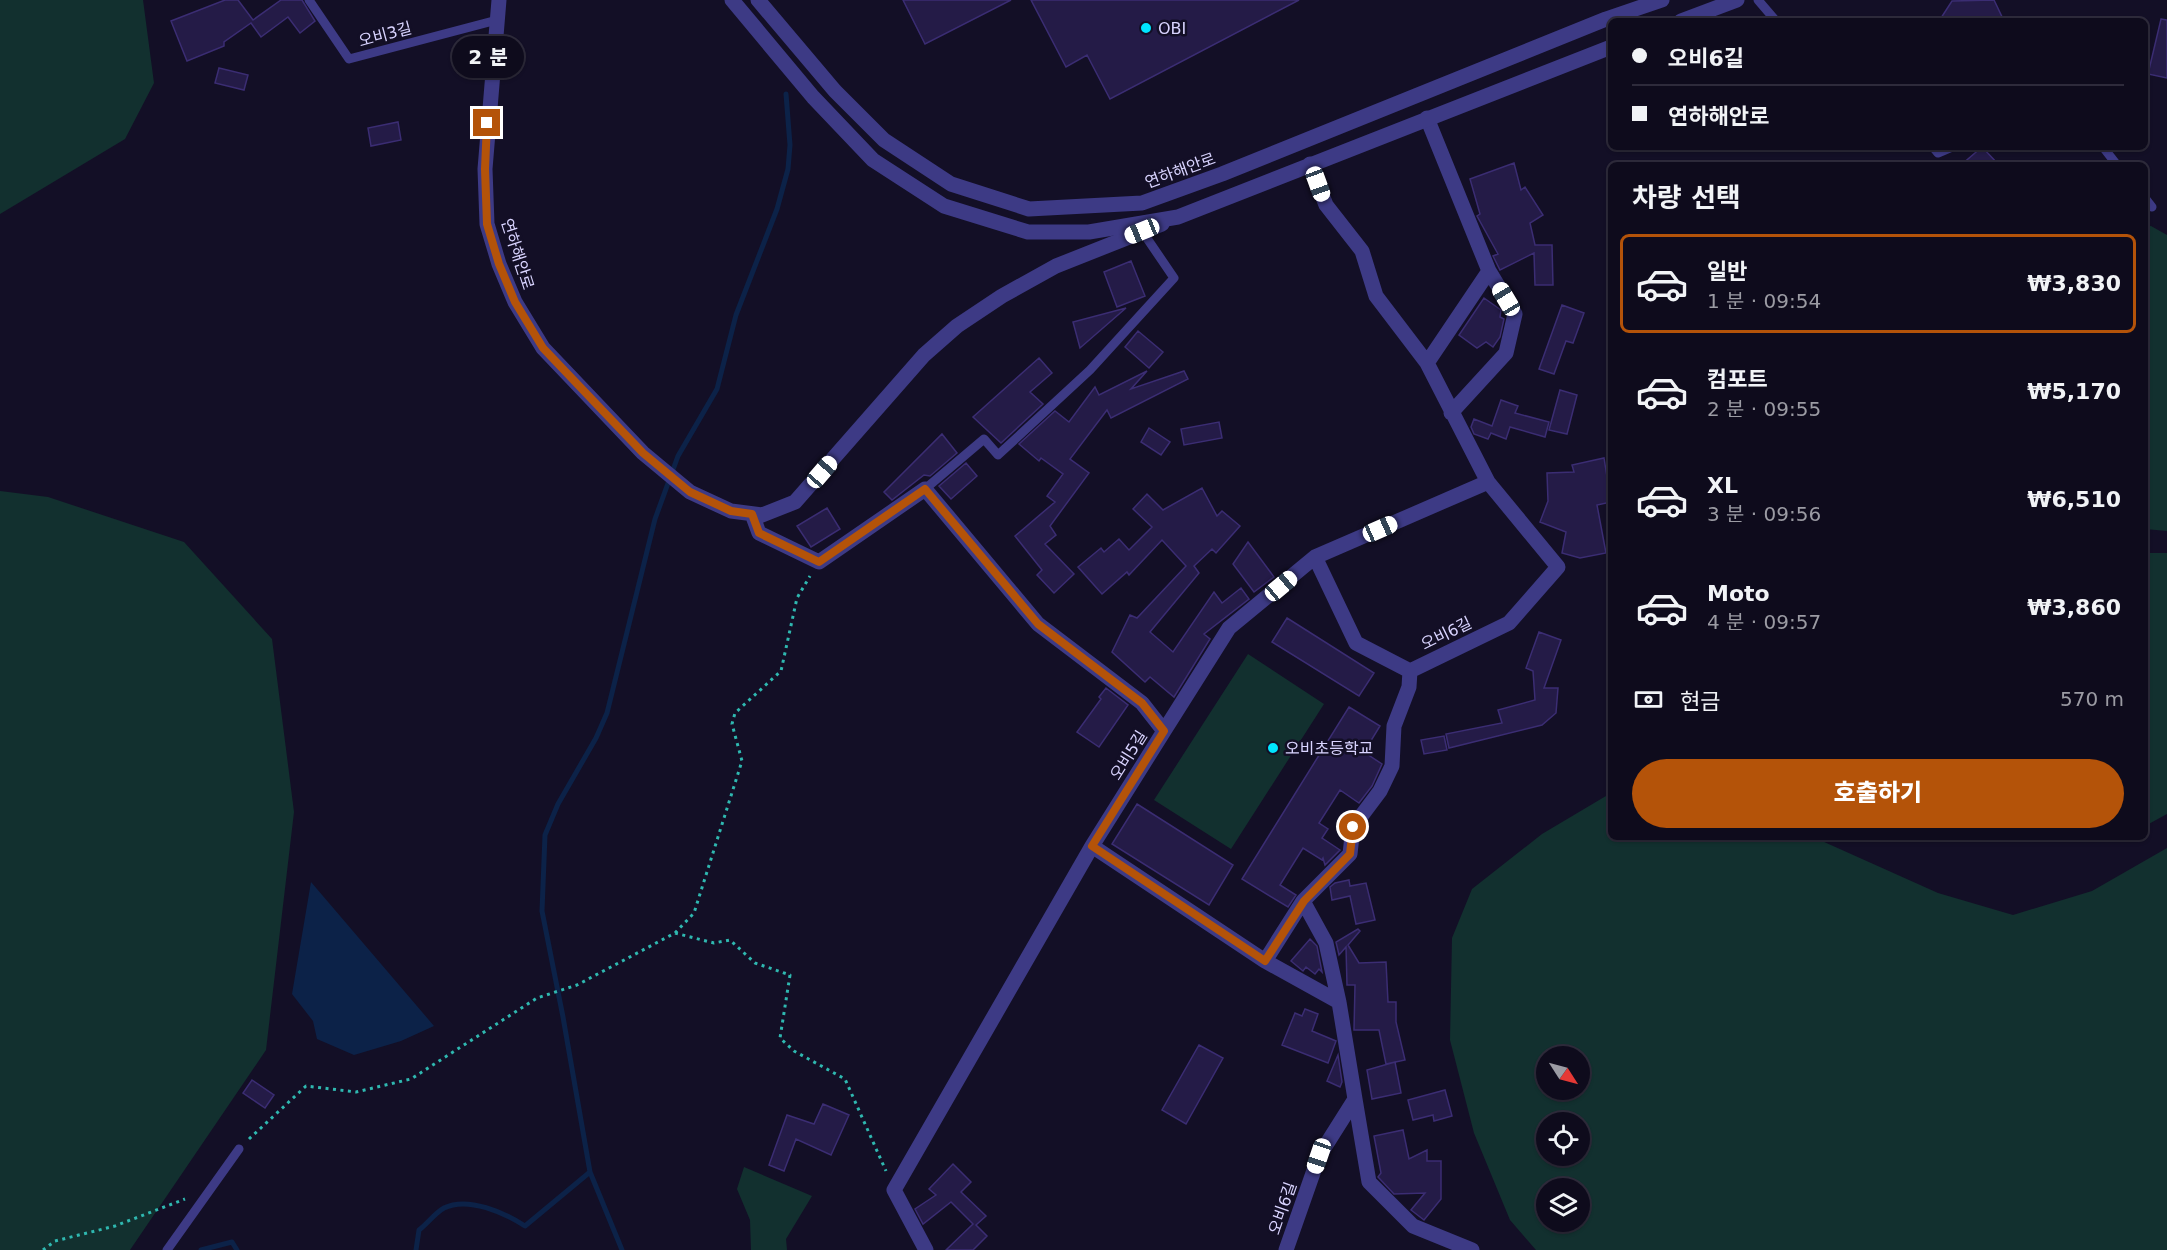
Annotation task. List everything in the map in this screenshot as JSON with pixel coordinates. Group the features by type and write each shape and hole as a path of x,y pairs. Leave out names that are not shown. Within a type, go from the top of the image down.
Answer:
{"street":[{"name":"연하해안로","path":"499,0 485,169 487,224 499,264 515,302 543,348 658,464 690,492 731,511 752,514"},
{"path":"732,0 813,97 873,160 944,206 1028,232 1089,232 1178,217"},
{"name":"연하해안로","path":"758,0 835,90 884,140 951,184 1029,209 1142,202 1222,174 1608,18"},
{"name":"연하해안로","path":"1609,18 1662,0"},
{"path":"1689,18 1737,0"},
{"path":"925,489 819,562 759,533 752,514 762,515 795,502 924,355 957,326 1002,296 1056,266 1608,48"},
{"path":"1427,118 1489,271 1515,314 1506,353 1452,413"},
{"name":"오비6길","path":"1265,961 1304,901 1350,854 1353,827 1380,791 1392,766 1394,726 1409,687 1410,671 1509,623 1558,567 1488,482 1427,363 1376,296 1362,251 1326,205 1310,164"},
{"path":"1427,363 1489,271"},
{"path":"1164,731 1229,628 1315,558 1488,482"},
{"name":"오비5길","path":"894,1190 1092,846 1164,731 1142,703 1038,624 925,489"},
{"path":"1315,558 1356,643 1410,671"},
{"path":"1092,846 1265,961 1339,1002"},
{"path":"1304,901 1326,943 1339,1002 1369,1182 1413,1226 1472,1250"},
{"name":"오비6길","path":"1286,1250 1319,1156 1355,1100"},
{"path":"894,1190 926,1250"}],"lane":[{"name":"오비3길","path":"309,0 349,59 496,20"},
{"path":"1758,0 1773,18"},
{"path":"2106,150 2116,162"},
{"path":"2148,202 2152,207"},
{"path":"925,489 984,439 998,455 1090,370 1174,278 1142,231"},
{"path":"167,1250 239,1149"}],"path":[{"path":"239,1149 306,1086 356,1092 411,1079 537,998 577,985 675,933 694,913 742,761 732,724 735,713 781,671 797,598 819,562"},
{"path":"675,933 714,944 730,940 755,963 790,975 780,1038 794,1051 845,1079 894,1190"},
{"path":"43,1250 55,1241 115,1226 185,1200 193,1192"}],"green space":[{"path":"0,0 143,0 154,83 125,139 0,214"},
{"path":"2148,226 2167,235 2167,531 2148,529"},
{"path":"0,491 48,497 184,542 272,639 294,812 266,1050 130,1250 0,1250"},
{"path":"2148,553 2167,553 2167,814 2148,824"},
{"path":"1248,654 1324,704 1231,849 1154,800"},
{"path":"1608,795 1608,840 1820,840 1938,893 2013,915 2092,891 2167,848 2167,1250 1536,1250 1510,1220 1474,1133 1450,1040 1452,938 1472,889 1542,834"},
{"path":"744,1167 812,1196 786,1239 787,1250 751,1250 750,1220 737,1189"}],"water":[{"path":"311,882 434,1026 401,1041 354,1055 317,1039 313,1021 292,994"}],"building":[{"path":"225,0 238,0 253,20 281,0 302,0 315,21 300,33 288,17 261,37 251,23 224,42 224,46 187,61 171,21"},
{"path":"903,0 1011,0 925,44"},
{"name":"OBI","path":"1031,0 1299,0 1110,99 1087,55 1066,67"},
{"path":"1994,0 2003,18 1941,18 1952,1"},
{"path":"2161,19 2167,20 2167,78 2148,74"},
{"path":"219,68 248,75 244,90 215,83"},
{"path":"398,122 401,140 371,146 368,128"},
{"path":"1978,150 1985,150 1996,162 1964,162"},
{"path":"1514,163 1521,190 1525,187 1543,215 1530,223 1535,245 1552,245 1553,285 1535,285 1534,253 1500,270 1493,256 1498,254 1477,216 1480,214 1470,179"},
{"path":"1131,261 1145,296 1117,307 1104,272"},
{"path":"1484,298 1501,310 1500,317 1504,319 1500,337 1493,347 1486,342 1477,348 1459,335"},
{"path":"1562,305 1584,313 1573,343 1566,341 1554,374 1539,369"},
{"path":"1126,308 1080,348 1073,322"},
{"path":"1138,331 1163,352 1149,368 1125,347"},
{"path":"1039,358 1052,373 1030,392 1043,404 1001,443 973,417"},
{"path":"1147,371 1131,389 1184,371 1188,379 1111,418 1107,410 1070,459 1089,473 1050,526 1056,535 1045,544 1074,574 1054,593 1037,575 1042,570 1015,536 1055,502 1047,496 1063,474 1041,458 1039,461 1019,444 1055,411 1069,422 1095,387 1099,395"},
{"path":"1560,390 1577,395 1567,434 1549,430"},
{"path":"1501,400 1518,406 1515,413 1549,422 1545,437 1510,427 1506,439 1491,433 1488,439 1474,434 1471,427 1474,419 1492,426"},
{"path":"1219,422 1222,438 1184,445 1181,429"},
{"path":"1149,428 1170,442 1161,455 1141,442"},
{"path":"942,434 957,453 930,476 924,475 892,500 884,492"},
{"path":"1604,458 1608,503 1597,505 1606,553 1580,558 1562,553 1566,532 1540,522 1548,501 1547,473 1574,472 1572,465"},
{"path":"966,463 977,476 951,499 939,486"},
{"path":"1202,488 1217,516 1222,511 1240,526 1216,553 1212,549 1194,566 1199,573 1150,632 1173,652 1214,592 1222,603 1241,588 1249,599 1204,634 1210,639 1174,697 1150,677 1145,682 1112,652 1130,615 1137,618 1186,566 1162,540 1129,575 1127,572 1102,594 1078,567 1101,548 1104,552 1119,539 1129,550 1152,527 1133,509 1147,494 1163,510"},
{"path":"827,508 840,529 811,547 797,526"},
{"path":"1248,542 1274,577 1254,592 1233,564"},
{"path":"1287,618 1374,673 1359,696 1272,642"},
{"path":"1539,632 1561,640 1544,688 1558,688 1556,713 1542,725 1449,748 1446,734 1502,723 1498,710 1535,700 1533,671 1526,668"},
{"path":"1106,688 1128,705 1099,747 1077,732 1101,699 1099,697"},
{"path":"1349,707 1380,726 1364,752 1382,764 1372,786 1359,803 1340,790 1319,823 1328,829 1322,838 1340,850 1325,865 1323,858 1322,860 1303,848 1280,885 1296,895 1288,907 1242,879"},
{"path":"1444,736 1447,750 1424,754 1421,740"},
{"path":"1137,804 1233,865 1209,905 1112,844"},
{"path":"1349,880 1350,886 1366,883 1375,920 1356,924 1350,896 1332,900 1330,887 1335,883"},
{"path":"1358,929 1360,931 1348,945 1359,963 1386,962 1388,1002 1396,1002 1396,1022 1405,1060 1386,1064 1379,1030 1354,1030 1355,985 1347,985 1346,947 1339,955 1336,942"},
{"path":"1310,939 1317,946 1322,972 1319,969 1315,974 1306,967 1303,971 1291,961"},
{"path":"1305,1009 1318,1014 1312,1031 1336,1041 1328,1063 1282,1045 1295,1013 1302,1016"},
{"path":"1199,1045 1223,1058 1186,1124 1162,1110"},
{"path":"1338,1055 1342,1082 1340,1087 1327,1081"},
{"path":"1395,1062 1401,1093 1372,1099 1367,1070"},
{"path":"252,1080 274,1095 265,1108 243,1093"},
{"path":"1445,1090 1452,1116 1434,1121 1433,1115 1413,1120 1408,1100"},
{"path":"823,1104 849,1115 831,1155 796,1139 784,1171 769,1165 787,1115 814,1124"},
{"path":"1403,1130 1409,1159 1427,1150 1427,1161 1441,1161 1441,1199 1424,1220 1411,1210 1425,1193 1394,1194 1378,1177 1381,1173 1374,1136"},
{"path":"953,1164 971,1182 961,1192 986,1216 976,1225 987,1236 973,1250 946,1250 973,1224 951,1202 923,1224 915,1209 936,1195 929,1189"}],"waterway":[{"path":"622,1250 590,1172 542,911 545,835 558,804 596,738 607,713 655,519 678,456 717,389 736,315 777,209 788,169 790,145 786,94"},
{"path":"416,1250 419,1230 444,1208 464,1204 475,1205 497,1211 525,1226 590,1172"},
{"path":"201,1250 232,1242 237,1250"}],"place":[{"name":"OBI","path":"1146,28"},
{"name":"오비초등학교","path":"1273,748"}],"route":[{"path":"487,123 485,169 487,224 499,264 515,302 543,348 643,453 690,492 731,511 752,514 759,533 819,562 925,489 1038,624 1142,703 1164,731 1092,846 1265,961 1304,901 1350,854 1353,827"}]}
